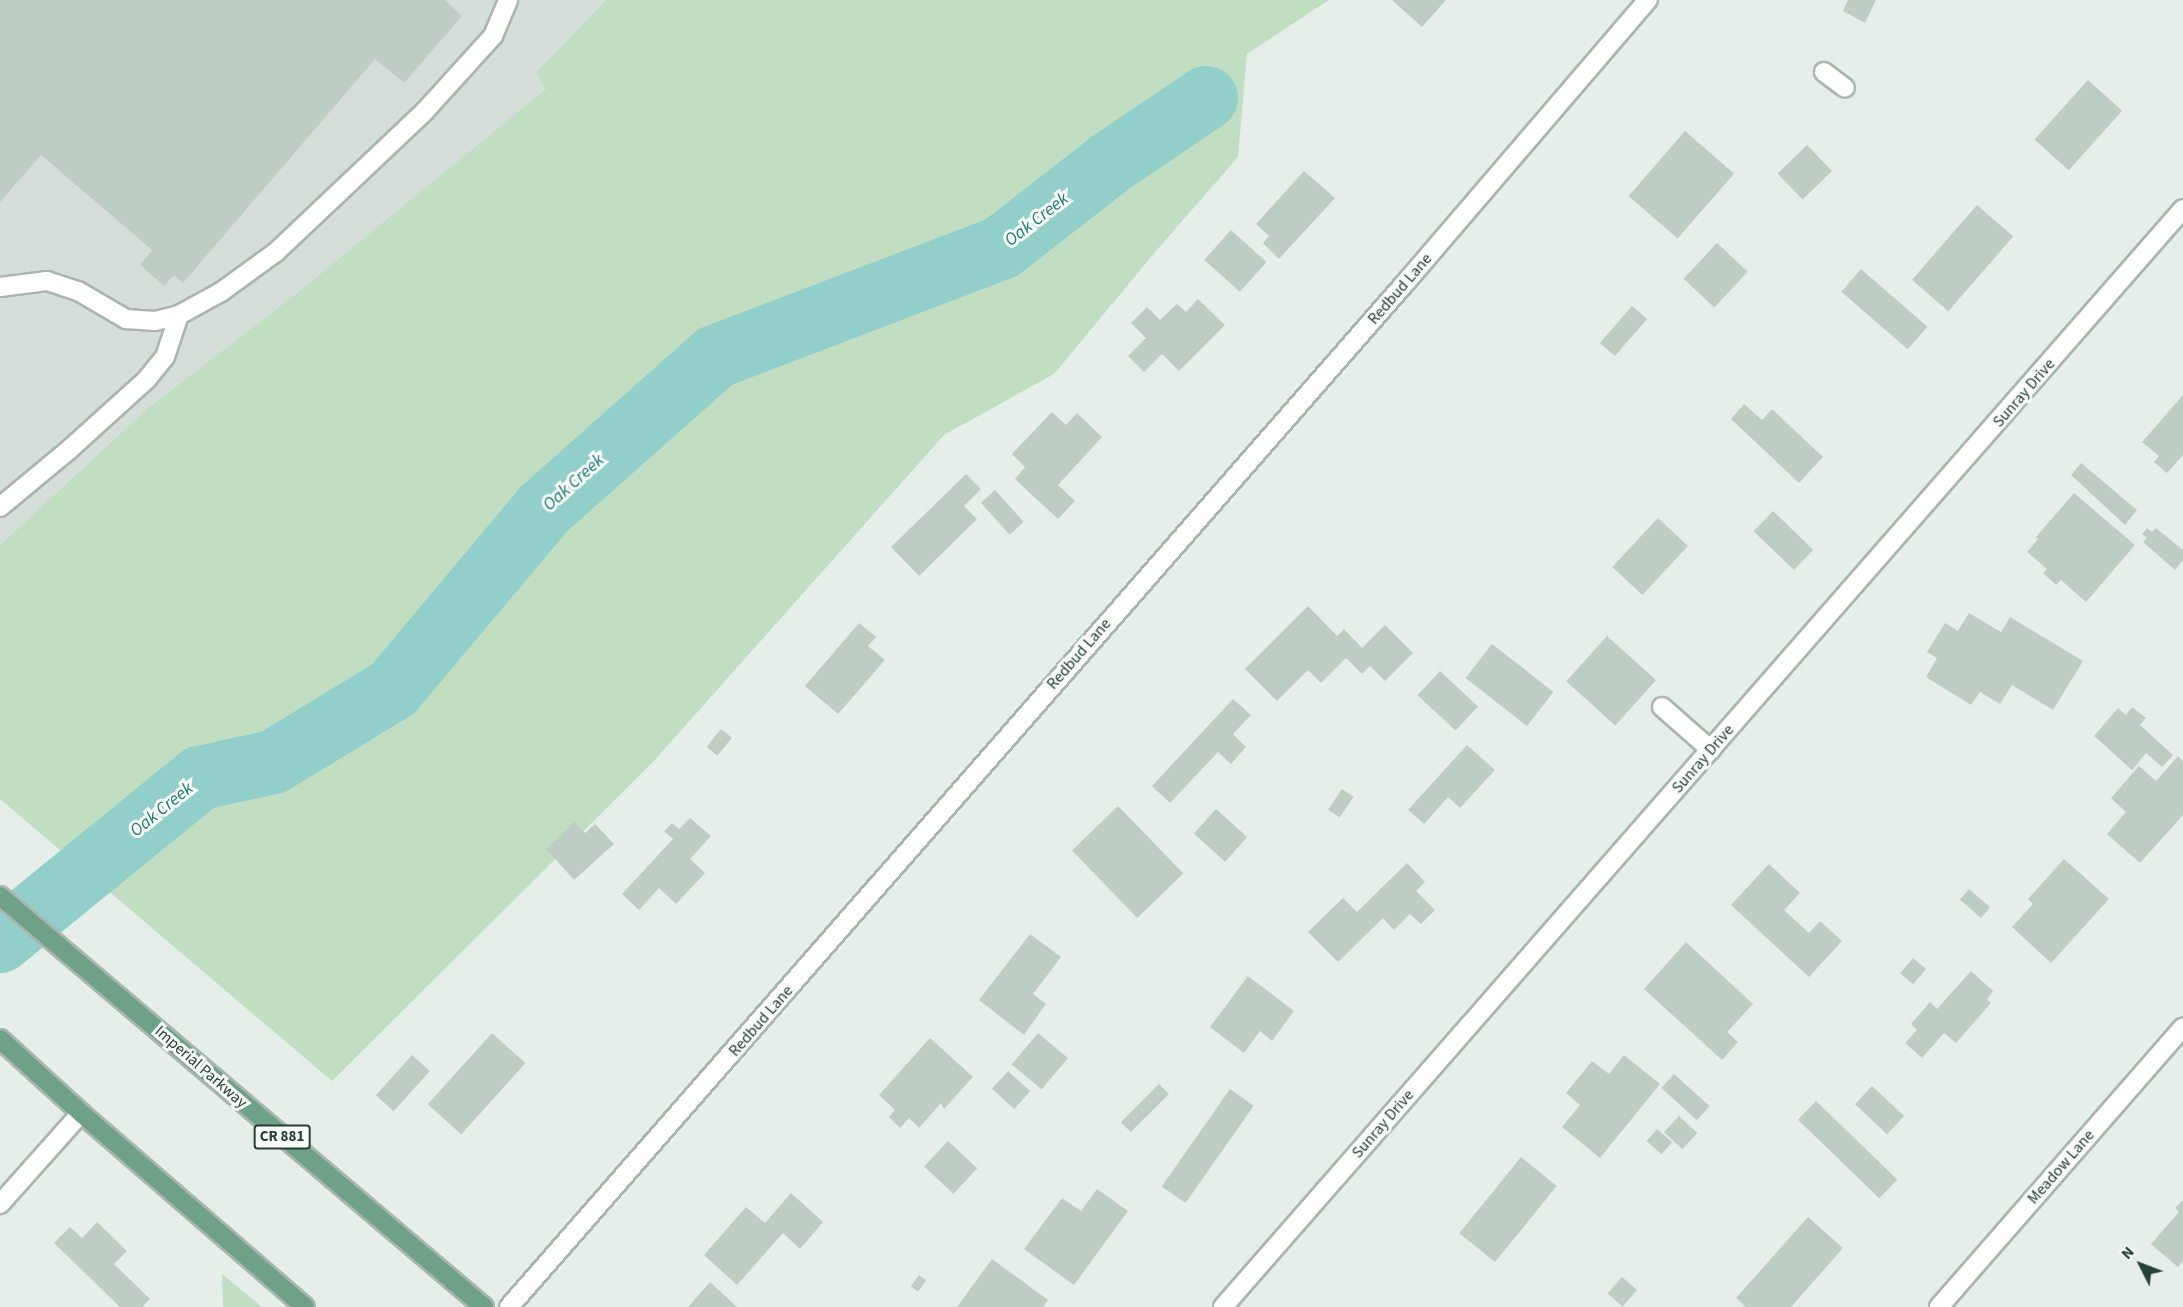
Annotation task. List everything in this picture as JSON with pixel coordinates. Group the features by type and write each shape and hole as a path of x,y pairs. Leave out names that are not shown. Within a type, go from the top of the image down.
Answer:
{"main road":[{"name":"Imperial Parkway","path":"0,896 484,1307"},
{"path":"0,1040 305,1307"}],"street":[{"path":"0,287 47,281 78,291 126,319 155,321 179,315 221,292 267,259 333,201 424,112 493,36 508,0"},
{"name":"Redbud Lane","path":"509,1307 1406,282 1648,0"},
{"path":"1824,72 1845,88"},
{"name":"Sunray Drive","path":"1223,1307 2183,209"},
{"path":"0,507 71,448 147,379 165,357 179,315"},
{"path":"1662,707 1711,750"},
{"name":"Meadow Lane","path":"1939,1307 2183,1027"},
{"path":"0,1204 81,1113"}],"shaded area":[{"path":"0,0 606,0 536,72 547,89 292,297 148,408 0,545"}],"green space":[{"path":"606,0 1329,0 1247,54 1238,157 1054,374 944,435 653,762 332,1081 0,799 0,545 148,408 292,297 546,89 536,72"},
{"path":"222,1274 262,1307 223,1307"}],"building":[{"path":"0,0 445,0 462,16 404,83 375,59 183,283 174,275 164,286 140,265 152,250 41,155 0,202"},
{"path":"1392,0 1446,0 1422,27"},
{"path":"1848,0 1876,0 1865,23 1843,11"},
{"path":"2088,80 2122,111 2069,170 2034,139"},
{"path":"1685,131 1734,174 1678,239 1629,196"},
{"path":"1807,145 1832,171 1803,199 1778,173"},
{"path":"1304,171 1335,198 1279,259 1263,243 1269,236 1256,224"},
{"path":"1977,205 2013,236 1948,311 1912,280"},
{"path":"1231,230 1267,262 1240,292 1204,260"},
{"path":"1717,243 1748,272 1714,307 1684,279"},
{"path":"1861,269 1927,327 1908,349 1841,292"},
{"path":"1198,299 1225,325 1179,371 1162,354 1144,372 1128,356 1146,338 1131,323 1147,307 1160,320 1177,304 1186,312"},
{"path":"1632,306 1647,319 1615,356 1600,343"},
{"path":"2183,395 2183,455 2167,473 2154,462 2159,456 2142,442"},
{"path":"1744,404 1762,420 1772,409 1823,457 1799,483 1731,419"},
{"path":"1052,412 1066,425 1077,413 1102,437 1058,485 1075,501 1058,519 1015,479 1025,467 1012,454"},
{"path":"2081,463 2137,510 2125,525 2071,475"},
{"path":"966,474 981,489 964,506 977,519 919,576 891,547"},
{"path":"995,490 1024,522 1010,535 981,503"},
{"path":"2074,493 2135,545 2086,602 2061,580 2056,585 2043,573 2047,569 2027,552 2038,539 2036,537"},
{"path":"1773,511 1813,550 1794,570 1754,531"},
{"path":"1658,518 1688,546 1642,595 1612,567"},
{"path":"2147,528 2152,532 2156,528 2183,550 2183,560 2175,570 2143,542 2147,538 2142,534"},
{"path":"1308,606 1337,636 1344,629 1362,648 1385,625 1413,653 1385,681 1370,666 1362,674 1346,658 1321,683 1308,670 1277,701 1245,669"},
{"path":"1969,613 2001,632 2010,617 2083,661 2053,710 2012,685 2000,704 1980,692 1971,705 1926,677 1937,658 1927,652 1945,623 1958,631"},
{"path":"859,623 876,637 868,646 885,660 838,714 805,686"},
{"path":"1607,636 1656,680 1615,725 1566,681"},
{"path":"1492,644 1553,692 1527,726 1466,678"},
{"path":"1440,671 1478,706 1456,731 1417,695"},
{"path":"1233,699 1251,715 1233,734 1246,747 1231,764 1218,752 1170,803 1152,786"},
{"path":"2132,707 2146,718 2140,725 2173,755 2162,767 2146,753 2132,770 2094,736 2118,708 2126,715"},
{"path":"721,729 732,738 717,756 707,747"},
{"path":"1467,745 1495,770 1460,808 1448,797 1424,824 1408,810"},
{"path":"2178,756 2183,761 2183,815 2140,863 2107,834 2126,812 2111,798 2139,766 2156,781"},
{"path":"1342,789 1354,797 1340,818 1328,810"},
{"path":"1118,806 1183,874 1137,918 1072,850"},
{"path":"1216,809 1247,837 1225,862 1194,834"},
{"path":"690,818 711,836 690,859 705,873 676,904 659,888 639,910 622,894 673,839 664,831 672,823 679,829"},
{"path":"575,822 585,833 595,824 614,844 574,880 546,849"},
{"path":"2064,859 2109,899 2051,963 2012,927 2033,904 2028,899"},
{"path":"1407,863 1425,882 1416,891 1435,910 1421,924 1410,914 1394,930 1383,918 1338,962 1308,932 1343,898 1357,912"},
{"path":"1769,864 1800,893 1784,910 1809,933 1820,921 1842,941 1809,977 1731,905"},
{"path":"1969,889 1990,907 1981,918 1960,900"},
{"path":"1030,934 1061,957 1033,994 1046,1004 1024,1035 979,1000"},
{"path":"1686,942 1753,1004 1727,1032 1738,1042 1722,1060 1644,989"},
{"path":"1913,958 1926,969 1913,984 1900,973"},
{"path":"1971,971 1993,991 1987,999 1991,1003 1956,1043 1944,1033 1922,1058 1905,1043 1917,1030 1911,1024 1930,1002 1937,1009"},
{"path":"1248,976 1294,1011 1272,1041 1260,1031 1244,1053 1210,1027"},
{"path":"492,1033 525,1063 461,1134 428,1104"},
{"path":"1038,1033 1068,1058 1042,1089 1012,1064"},
{"path":"930,1038 973,1077 944,1109 941,1103 919,1128 909,1118 900,1128 889,1117 895,1110 879,1095"},
{"path":"412,1055 430,1071 394,1111 376,1095"},
{"path":"1624,1055 1660,1084 1600,1158 1562,1127 1580,1105 1566,1093 1592,1061 1609,1074"},
{"path":"1008,1071 1030,1091 1014,1109 992,1089"},
{"path":"1674,1074 1710,1106 1697,1120 1661,1088"},
{"path":"1159,1084 1169,1094 1131,1132 1121,1122"},
{"path":"1872,1086 1904,1116 1887,1134 1855,1104"},
{"path":"1230,1089 1254,1106 1185,1203 1162,1186"},
{"path":"1816,1101 1897,1179 1879,1198 1798,1120"},
{"path":"1679,1116 1697,1133 1682,1149 1664,1132"},
{"path":"1657,1129 1672,1142 1662,1154 1647,1141"},
{"path":"948,1141 977,1168 953,1194 924,1167"},
{"path":"1521,1157 1557,1186 1495,1262 1459,1233"},
{"path":"1097,1189 1128,1211 1074,1285 1024,1249 1062,1198 1081,1211"},
{"path":"791,1193 823,1222 800,1249 783,1233 737,1285 704,1255 746,1207 765,1223"},
{"path":"2183,1200 2183,1261 2178,1267 2151,1244 2179,1212 2175,1208"},
{"path":"1808,1217 1843,1248 1791,1307 1746,1307 1736,1298"},
{"path":"97,1222 127,1251 114,1264 150,1299 142,1307 120,1307 54,1243 70,1227 82,1238"},
{"path":"992,1259 1048,1300 1043,1307 957,1307"},
{"path":"919,1275 926,1280 918,1292 911,1286"},
{"path":"1622,1277 1637,1290 1623,1307 1608,1294"},
{"path":"710,1282 737,1307 688,1307"}],"waterway":[{"name":"Oak Creek","path":"0,941 200,778 273,762 393,689 544,509 715,357 1001,248 1110,163 1206,98"}]}
